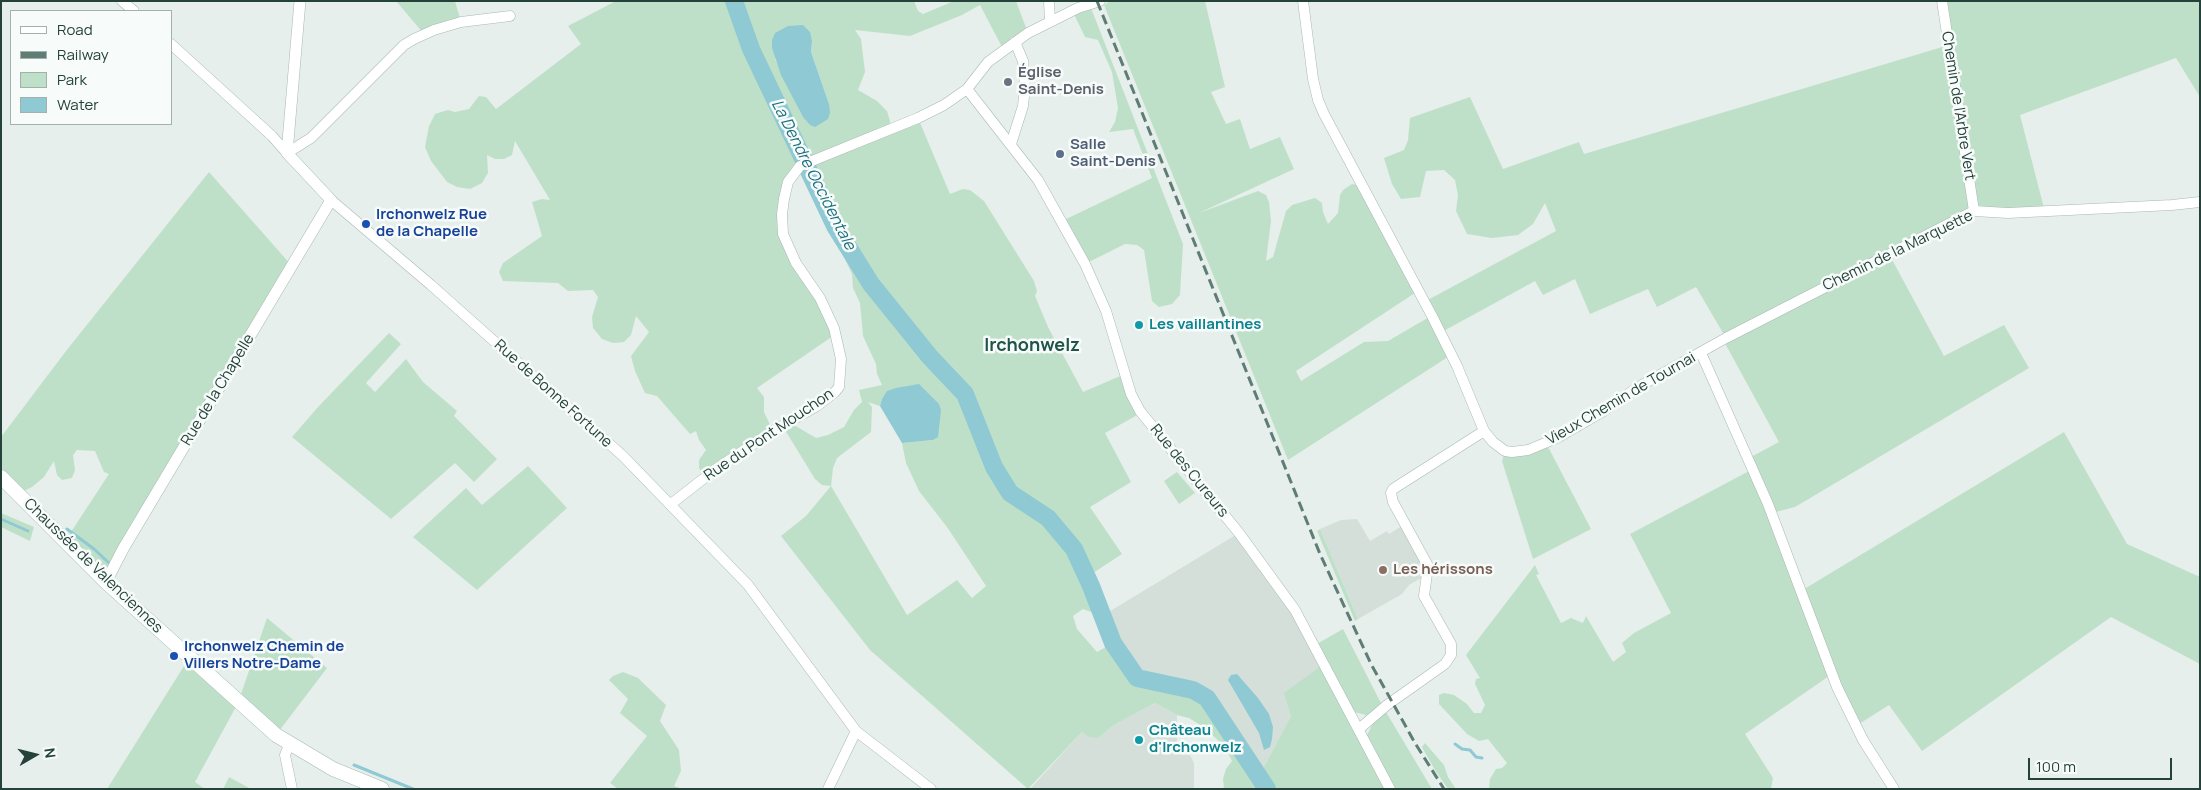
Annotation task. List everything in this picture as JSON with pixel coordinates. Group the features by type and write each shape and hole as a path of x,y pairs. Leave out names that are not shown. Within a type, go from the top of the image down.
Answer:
{"main road":[{"name":"Chaussée de Valenciennes","path":"1,477 106,582 254,717 290,745 333,769 382,789"}],"street":[{"path":"122,1 133,10"},
{"path":"287,152 300,1"},
{"path":"1049,1 1050,21"},
{"name":"Vieux Chemin de Tournai","path":"1302,1 1318,100 1432,316 1457,366 1484,430 1493,442 1505,451 1512,452 1528,450 1546,443 1578,426 1640,386 1701,353 1768,504 1838,687 1863,740 1894,789"},
{"name":"Chemin de l'Arbre Vert","path":"1942,1 1974,211"},
{"name":"Rue du Pont Mouchon","path":"671,504 716,469 773,431 816,406 835,392 838,386 841,359 834,328 820,298 796,263 783,234 782,214 788,182 800,166 918,118 944,105 967,89 988,62 1028,33 1050,21 1096,2"},
{"path":"287,152 311,138 404,45 434,30 461,22 510,16"},
{"path":"1011,144 1023,106 1025,86 1023,62 1015,42"},
{"name":"Rue de Bonne Fortune","path":"172,45 265,130 331,200 431,285 615,449 748,584 856,731 931,789"},
{"name":"Rue des Cureurs","path":"967,89 1038,180 1085,264 1106,311 1130,394 1140,411 1239,533 1279,586 1309,635 1390,789"},
{"name":"Rue de la Chapelle","path":"106,582 123,549 331,200"},
{"name":"Chemin de la Marquette","path":"1701,353 1836,281 1974,211 2008,213 2200,202"},
{"path":"1359,729 1387,705 1446,664 1451,655 1451,644 1424,596 1428,566 1393,502 1391,493 1393,488 1484,430"},
{"path":"828,789 856,731"},
{"path":"290,745 285,755 292,789"}],"shaded area":[{"name":"Les hérissons","path":"1357,519 1370,541 1387,531 1389,534 1405,524 1425,559 1423,577 1409,585 1402,594 1358,619 1320,529 1341,520"},
{"path":"1239,533 1325,664 1291,716 1259,776 1207,698 1193,690 1137,678 1113,643 1102,616"},
{"path":"1155,703 1177,715 1177,754 1190,755 1194,763 1194,789 1030,789 1082,732 1098,738 1114,725"}],"green space":[{"path":"396,1 455,1 461,22 424,34"},
{"path":"616,1 914,1 918,11 923,14 954,1 1016,1 1028,33 1003,49 980,5 962,15 910,36 855,30 861,39 865,72 858,90 877,101 887,111 890,130 918,118 950,194 963,189 970,190 984,201 1034,281 1037,291 1035,296 1048,327 1083,392 1125,374 1141,413 1105,433 1131,482 1090,507 1122,554 1087,577 1102,616 1083,609 1073,616 1077,629 1097,652 1113,643 1137,678 1193,690 1207,698 1259,776 1291,716 1284,693 1324,664 1315,645 1343,629 1383,707 1366,715 1354,712 1368,740 1367,735 1373,723 1386,712 1432,789 1224,789 1223,779 1226,769 1232,761 1225,747 1205,728 1189,718 1177,715 1155,703 1114,725 1098,738 1089,737 1082,732 1028,789 870,650 781,536 806,516 831,486 822,485 815,479 785,430 794,425 816,438 828,435 844,427 854,410 862,402 859,390 882,385 877,374 876,364 863,336 860,303 853,288 852,274 842,253 844,241 806,164 791,172 782,224 836,334 757,388 764,397 764,412 773,431 703,475 699,468 699,460 706,450 699,440 696,431 690,434 657,396 645,393 635,371 631,356 649,332 636,316 631,335 624,342 613,343 602,339 593,328 592,317 598,297 593,290 568,291 558,283 503,281 499,272 503,263 542,236 532,202 542,199 550,200 515,141 512,155 504,159 495,159 487,155 488,173 482,183 470,189 457,187 447,182 431,161 425,147 429,126 435,114 448,110 455,112 469,109 479,96 486,97 496,109 581,44 568,26","holes":["812,41 811,52 829,104 803,117 775,59","882,399 933,440 902,443 906,463 919,491 947,527 986,586 972,598 957,580 907,615 831,486 833,468 837,458 871,432 872,407 868,402 880,406"]},
{"path":"1111,1 1205,1 1225,87 1211,92 1226,124 1240,119 1250,149 1280,137 1294,169 1199,213 1258,191 1266,195 1269,202 1271,221 1266,261 1273,257 1286,211 1292,205 1315,198 1322,203 1323,212 1328,224 1338,213 1340,195 1343,190 1352,184 1362,186 1418,291 1296,371 1301,381 1364,342 1388,341 1431,316 1424,302 1556,231 1545,203 1533,224 1518,235 1492,238 1467,234 1456,211 1458,195 1455,180 1444,170 1426,171 1420,197 1401,199 1392,184 1384,158 1404,150 1408,140 1410,118 1470,97 1503,169 1579,142 1584,154 1949,45 1942,1 2200,1 2200,97 2176,58 2020,115 2045,212 1974,211 1889,254 1944,356 2004,325 2029,368 1795,507 1772,513 1801,591 2064,432 2127,544 2200,577 2200,664 2111,617 1922,751 1889,705 1856,726 1832,674 1745,734 1773,778 1771,789 1489,789 1490,779 1496,769 1502,768 1507,763 1488,739 1479,741 1467,734 1439,704 1439,695 1444,693 1454,695 1467,704 1474,713 1481,713 1485,705 1475,684 1476,679 1480,678 1466,655 1535,565 1539,574 1536,575 1561,623 1571,618 1583,623 1586,616 1613,662 1626,652 1622,643 1634,633 1671,613 1630,534 1753,469 1749,458 1779,442 1723,340 1726,338 1696,287 1657,307 1648,289 1590,314 1575,279 1543,295 1535,281 1440,333 1451,355 1288,460 1104,5"},
{"path":"1091,8 1183,244 1180,295 1172,304 1159,307 1152,301 1144,250 1137,245 1125,244 1085,264 1062,221 1152,178 1133,129 1109,132 1115,122 1118,108 1112,72 1098,40 1085,37 1072,10"},
{"path":"209,172 292,266 106,582 65,541 109,474 104,472 95,451 77,450 73,455 75,470 72,478 62,480 57,475 54,461 44,477 24,491 1,477 1,437 66,351"},
{"path":"389,333 401,344 366,383 375,392 406,359 423,382 457,411 454,416 497,459 474,482 455,463 391,519 292,437"},
{"path":"1546,443 1591,529 1533,559 1502,461 1505,451"},
{"path":"528,466 567,508 477,590 413,537 466,488 482,505"},
{"path":"1177,472 1195,493 1179,504 1164,481"},
{"path":"1,513 34,527 30,541 1,527"},
{"path":"1320,529 1358,619 1355,621 1317,531"},
{"path":"267,618 327,668 276,735 238,703"},
{"path":"189,658 238,703 195,782 205,789 107,789"},
{"path":"623,672 638,678 666,705 660,721 679,750 681,771 674,786 682,789 618,789 610,783 647,736 620,713 628,699 609,680"},
{"path":"1425,743 1444,765 1448,777 1456,789 1448,789 1435,770 1422,747"},
{"path":"229,777 251,789 223,789"}],"water":[{"path":"803,25 810,32 812,41 811,52 829,104 830,113 828,119 815,127 810,125 803,117 781,75 772,48 772,40 775,33 788,26"},
{"path":"919,384 939,404 941,410 938,437 933,440 902,443 880,406 882,399 887,391"},
{"path":"1237,674 1269,714 1273,727 1272,739 1270,747 1264,750 1259,733 1228,680 1231,675"}],"waterway":[{"name":"La Dendre Occidentale","path":"734,1 751,49 835,226 871,284 930,357 965,394 994,467 1010,493 1048,518 1074,549 1091,586 1113,643 1137,678 1193,690 1207,698 1267,789"},
{"path":"1,519 28,531"},
{"path":"67,529 109,563"},
{"path":"1455,744 1462,749 1470,750 1476,757 1482,758"},
{"path":"354,765 413,789"}],"railway":[{"path":"1097,1 1320,554 1371,664 1415,743 1444,789"}],"place":[{"name":"Église Saint-Denis","path":"1008,82"},
{"name":"Salle Saint-Denis","path":"1060,154"},
{"name":"Irchonwelz Rue de la Chapelle","path":"366,224"},
{"name":"Les vaillantines","path":"1139,325"},
{"name":"Les hérissons","path":"1383,570"},
{"name":"Irchonwelz Chemin de Villers Notre-Dame","path":"174,656"},
{"name":"Château d'Irchonwelz","path":"1139,740"}],"district":[{"name":"Irchonwelz","path":"1032,346"}]}
